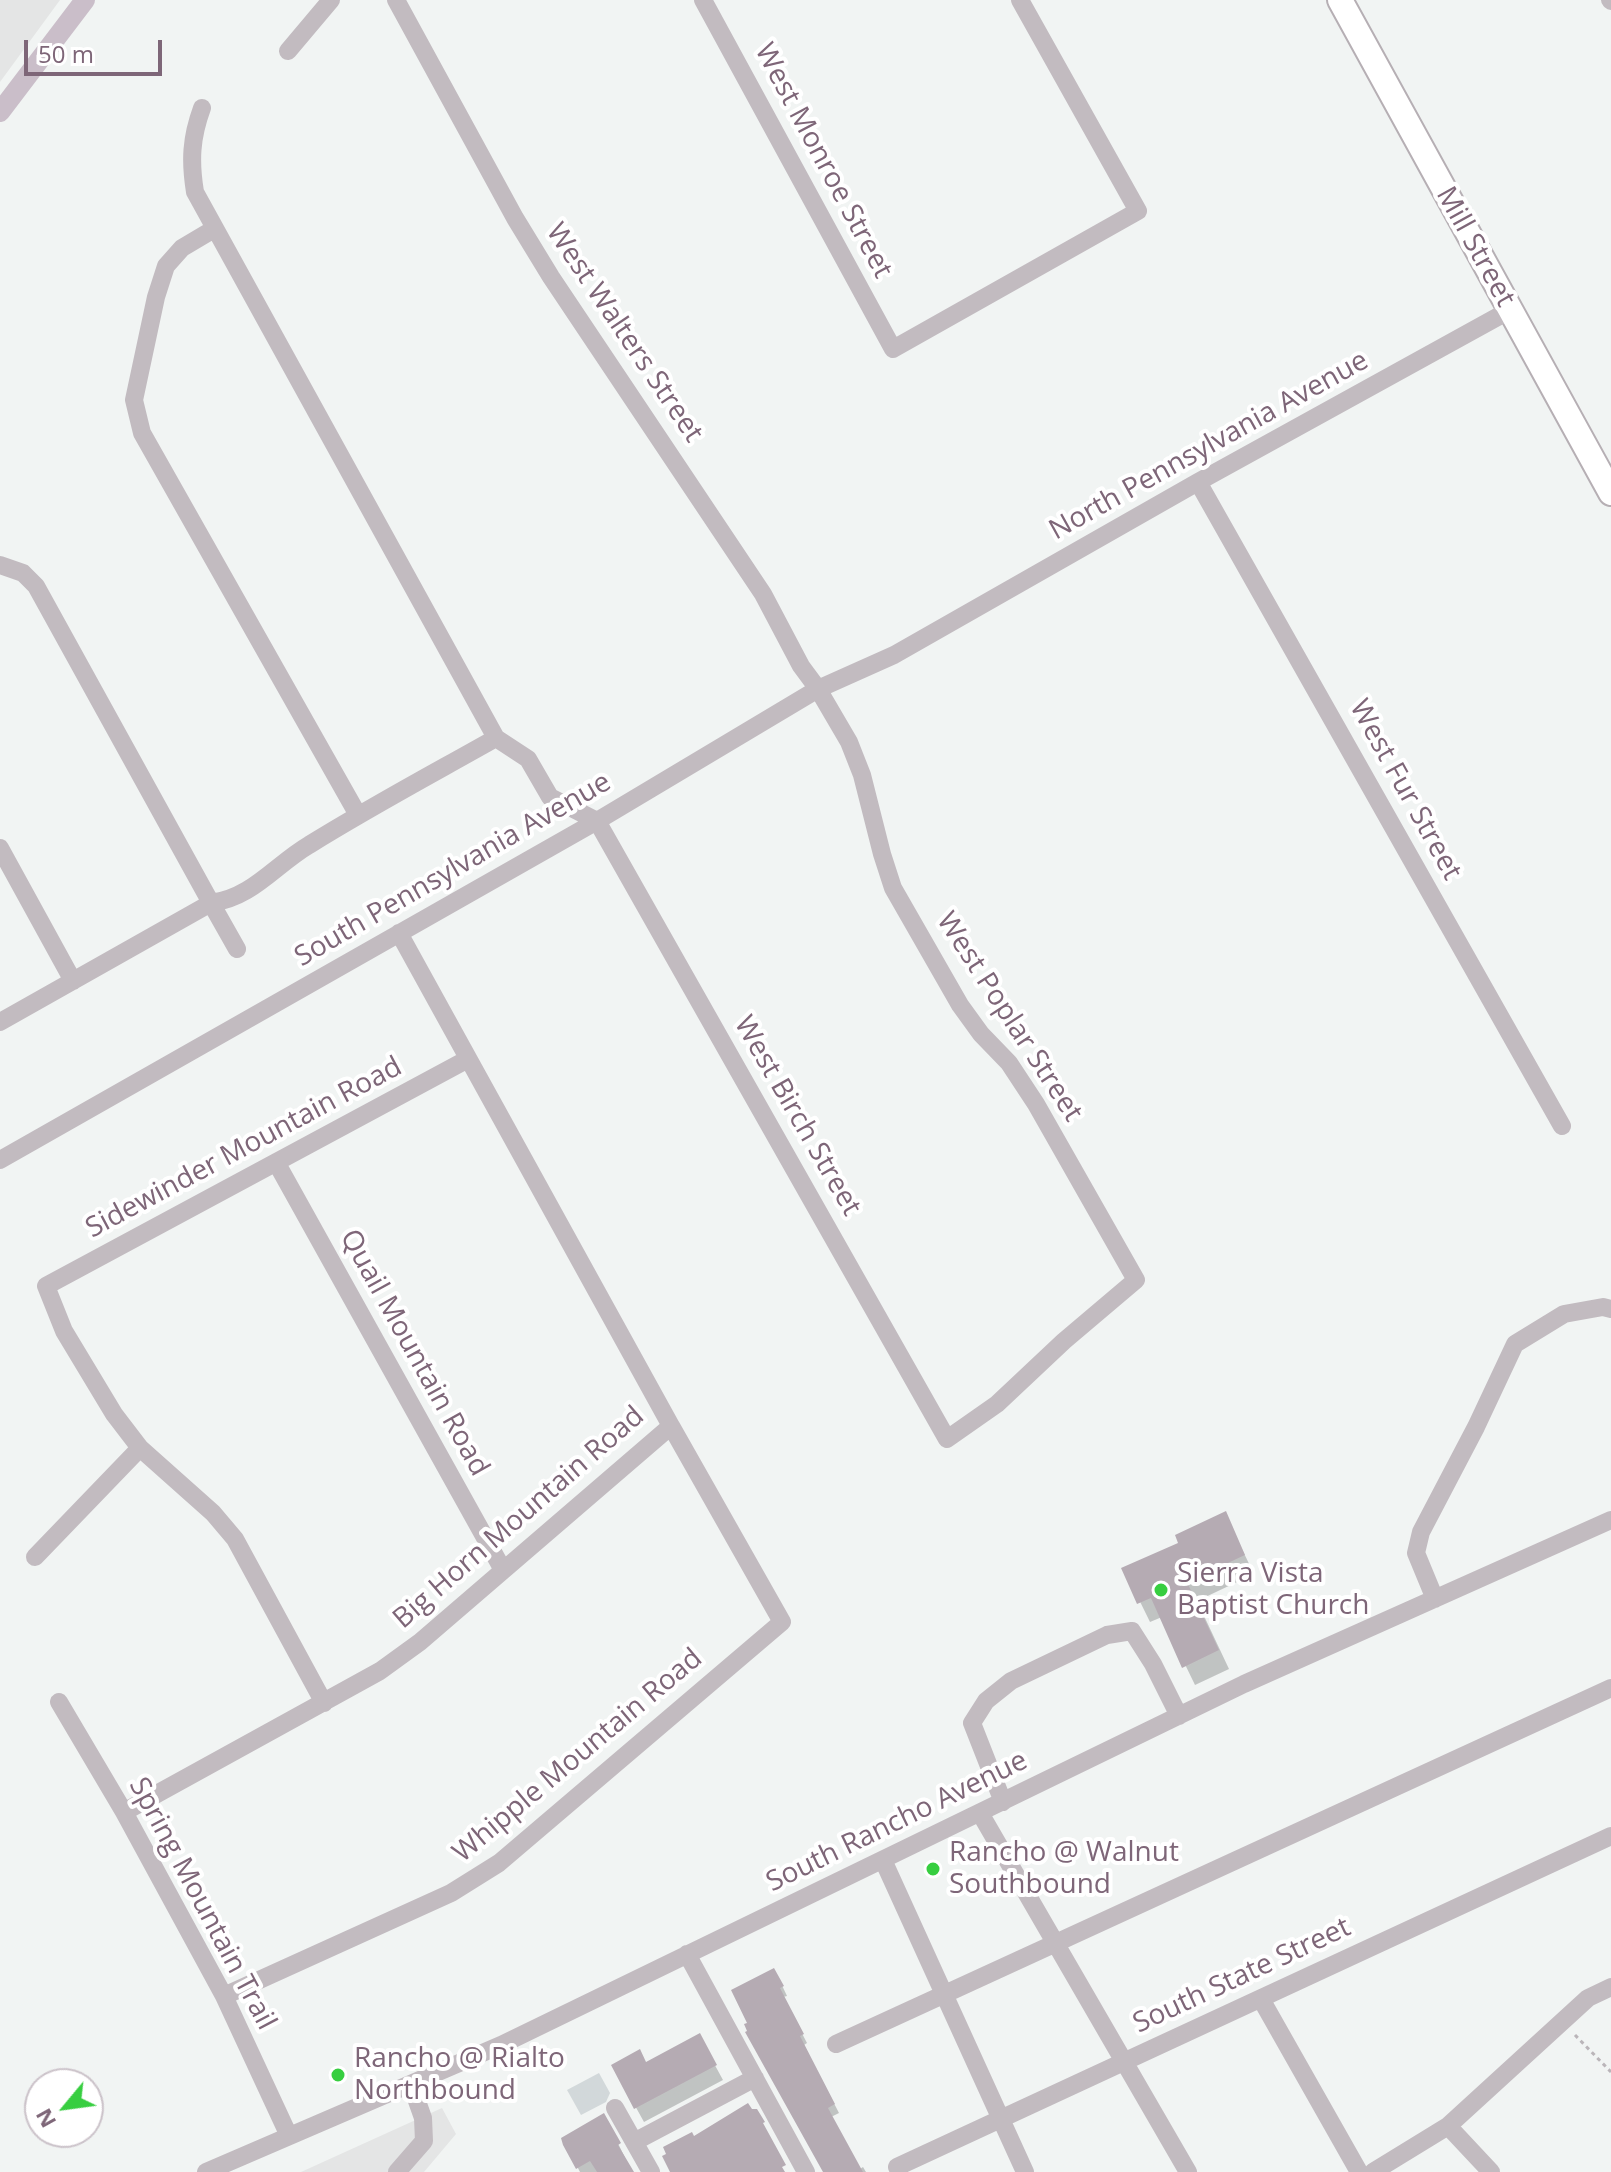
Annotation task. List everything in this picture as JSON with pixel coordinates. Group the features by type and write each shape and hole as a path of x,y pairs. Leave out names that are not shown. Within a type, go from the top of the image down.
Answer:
{"main road":[{"name":"Mill Street","path":"1340,0 1611,493"}],"street":[{"path":"288,51 331,0"},
{"name":"West Walters Street","path":"396,0 522,230 763,594 801,666 818,689"},
{"name":"West Monroe Street","path":"703,0 893,349 1138,211 1020,0"},
{"path":"202,108 194,131 190,163 195,192 214,229 496,738 528,759 550,797 597,821"},
{"path":"214,229 182,248 166,266 156,297 134,400 136,415 142,433 358,815"},
{"name":"North Pennsylvania Avenue","path":"935,632 1510,310"},
{"name":"West Fur Street","path":"1198,482 1562,1126"},
{"path":"0,565 23,573 36,586 237,949"},
{"name":"South Pennsylvania Avenue","path":"0,1160 597,821 818,689 894,655 935,632"},
{"name":"West Poplar Street","path":"818,689 849,742 862,775 893,888 960,1005 981,1034 1009,1063 1036,1104 1136,1280 1064,1341 997,1404 947,1439"},
{"path":"0,1022 211,903 230,901 257,885 289,857 496,738"},
{"name":"West Birch Street","path":"597,821 947,1439"},
{"path":"0,848 73,981"},
{"name":"Big Horn Mountain Road","path":"124,1812 380,1671 420,1642 671,1426 399,933"},
{"name":"Sidewinder Mountain Road","path":"140,1448 83,1366 64,1331 46,1286 468,1059"},
{"name":"Quail Mountain Road","path":"276,1162 503,1570"},
{"path":"1435,1599 1416,1553 1421,1532 1515,1344 1564,1314 1603,1307 1611,1309"},
{"name":"Whipple Mountain Road","path":"224,1996 451,1893 477,1878 499,1863 782,1622 671,1426"},
{"path":"35,1557 140,1448 213,1513 235,1539 324,1703"},
{"name":"South Rancho Avenue","path":"206,2172 501,2045 1179,1716 1611,1520"},
{"path":"1003,1802 972,1723 986,1701 1011,1681 1107,1635 1132,1631 1153,1664 1179,1716"},
{"path":"836,2044 1611,1688"},
{"name":"Spring Mountain Trail","path":"59,1702 124,1812 224,1996 289,2136"},
{"path":"980,1813 1188,2172"},
{"name":"South State Street","path":"897,2167 1611,1836"},
{"path":"883,1860 1025,2172"},
{"path":"687,1954 806,2172"},
{"path":"1373,2172 1448,2126 1588,1998 1611,1987"},
{"path":"1261,1999 1354,2164"},
{"path":"634,2142 755,2078"},
{"path":"397,2172 424,2141 423,2118 411,2084"},
{"path":"615,2108 651,2172"},
{"path":"1448,2126 1491,2172"}],"path":[{"path":"1562,2021 1611,2072"}],"shaded area":[{"path":"0,0 60,0 0,82"},
{"path":"599,2073 610,2093 606,2102 581,2115 567,2090"},
{"path":"442,2108 456,2134 424,2172 301,2172"}],"building":[{"name":"Sierra Vista Baptist Church","path":"1226,1511 1245,1555 1187,1582 1219,1650 1182,1668 1151,1598 1137,1604 1121,1568 1178,1543 1175,1535"},
{"path":"774,1968 784,1986 780,1988 804,2034 800,2036 835,2104 828,2108 863,2172 823,2172 745,2032 744,2024 747,2023 731,1990"},
{"path":"700,2033 717,2065 634,2109 611,2065 640,2049 646,2062"},
{"path":"748,2103 752,2109 757,2109 765,2122 786,2165 782,2167 785,2172 670,2172 662,2156 666,2154 663,2147 692,2132 694,2136"},
{"path":"604,2113 634,2172 597,2172 590,2161 576,2169 563,2145 561,2138"}],"waterway":[{"path":"0,112 85,0"}],"place":[{"name":"Sierra Vista Baptist Church","path":"1161,1590"},
{"name":"Rancho @ Walnut Southbound","path":"933,1869"},
{"name":"Rancho @ Rialto Northbound","path":"338,2075"}]}
